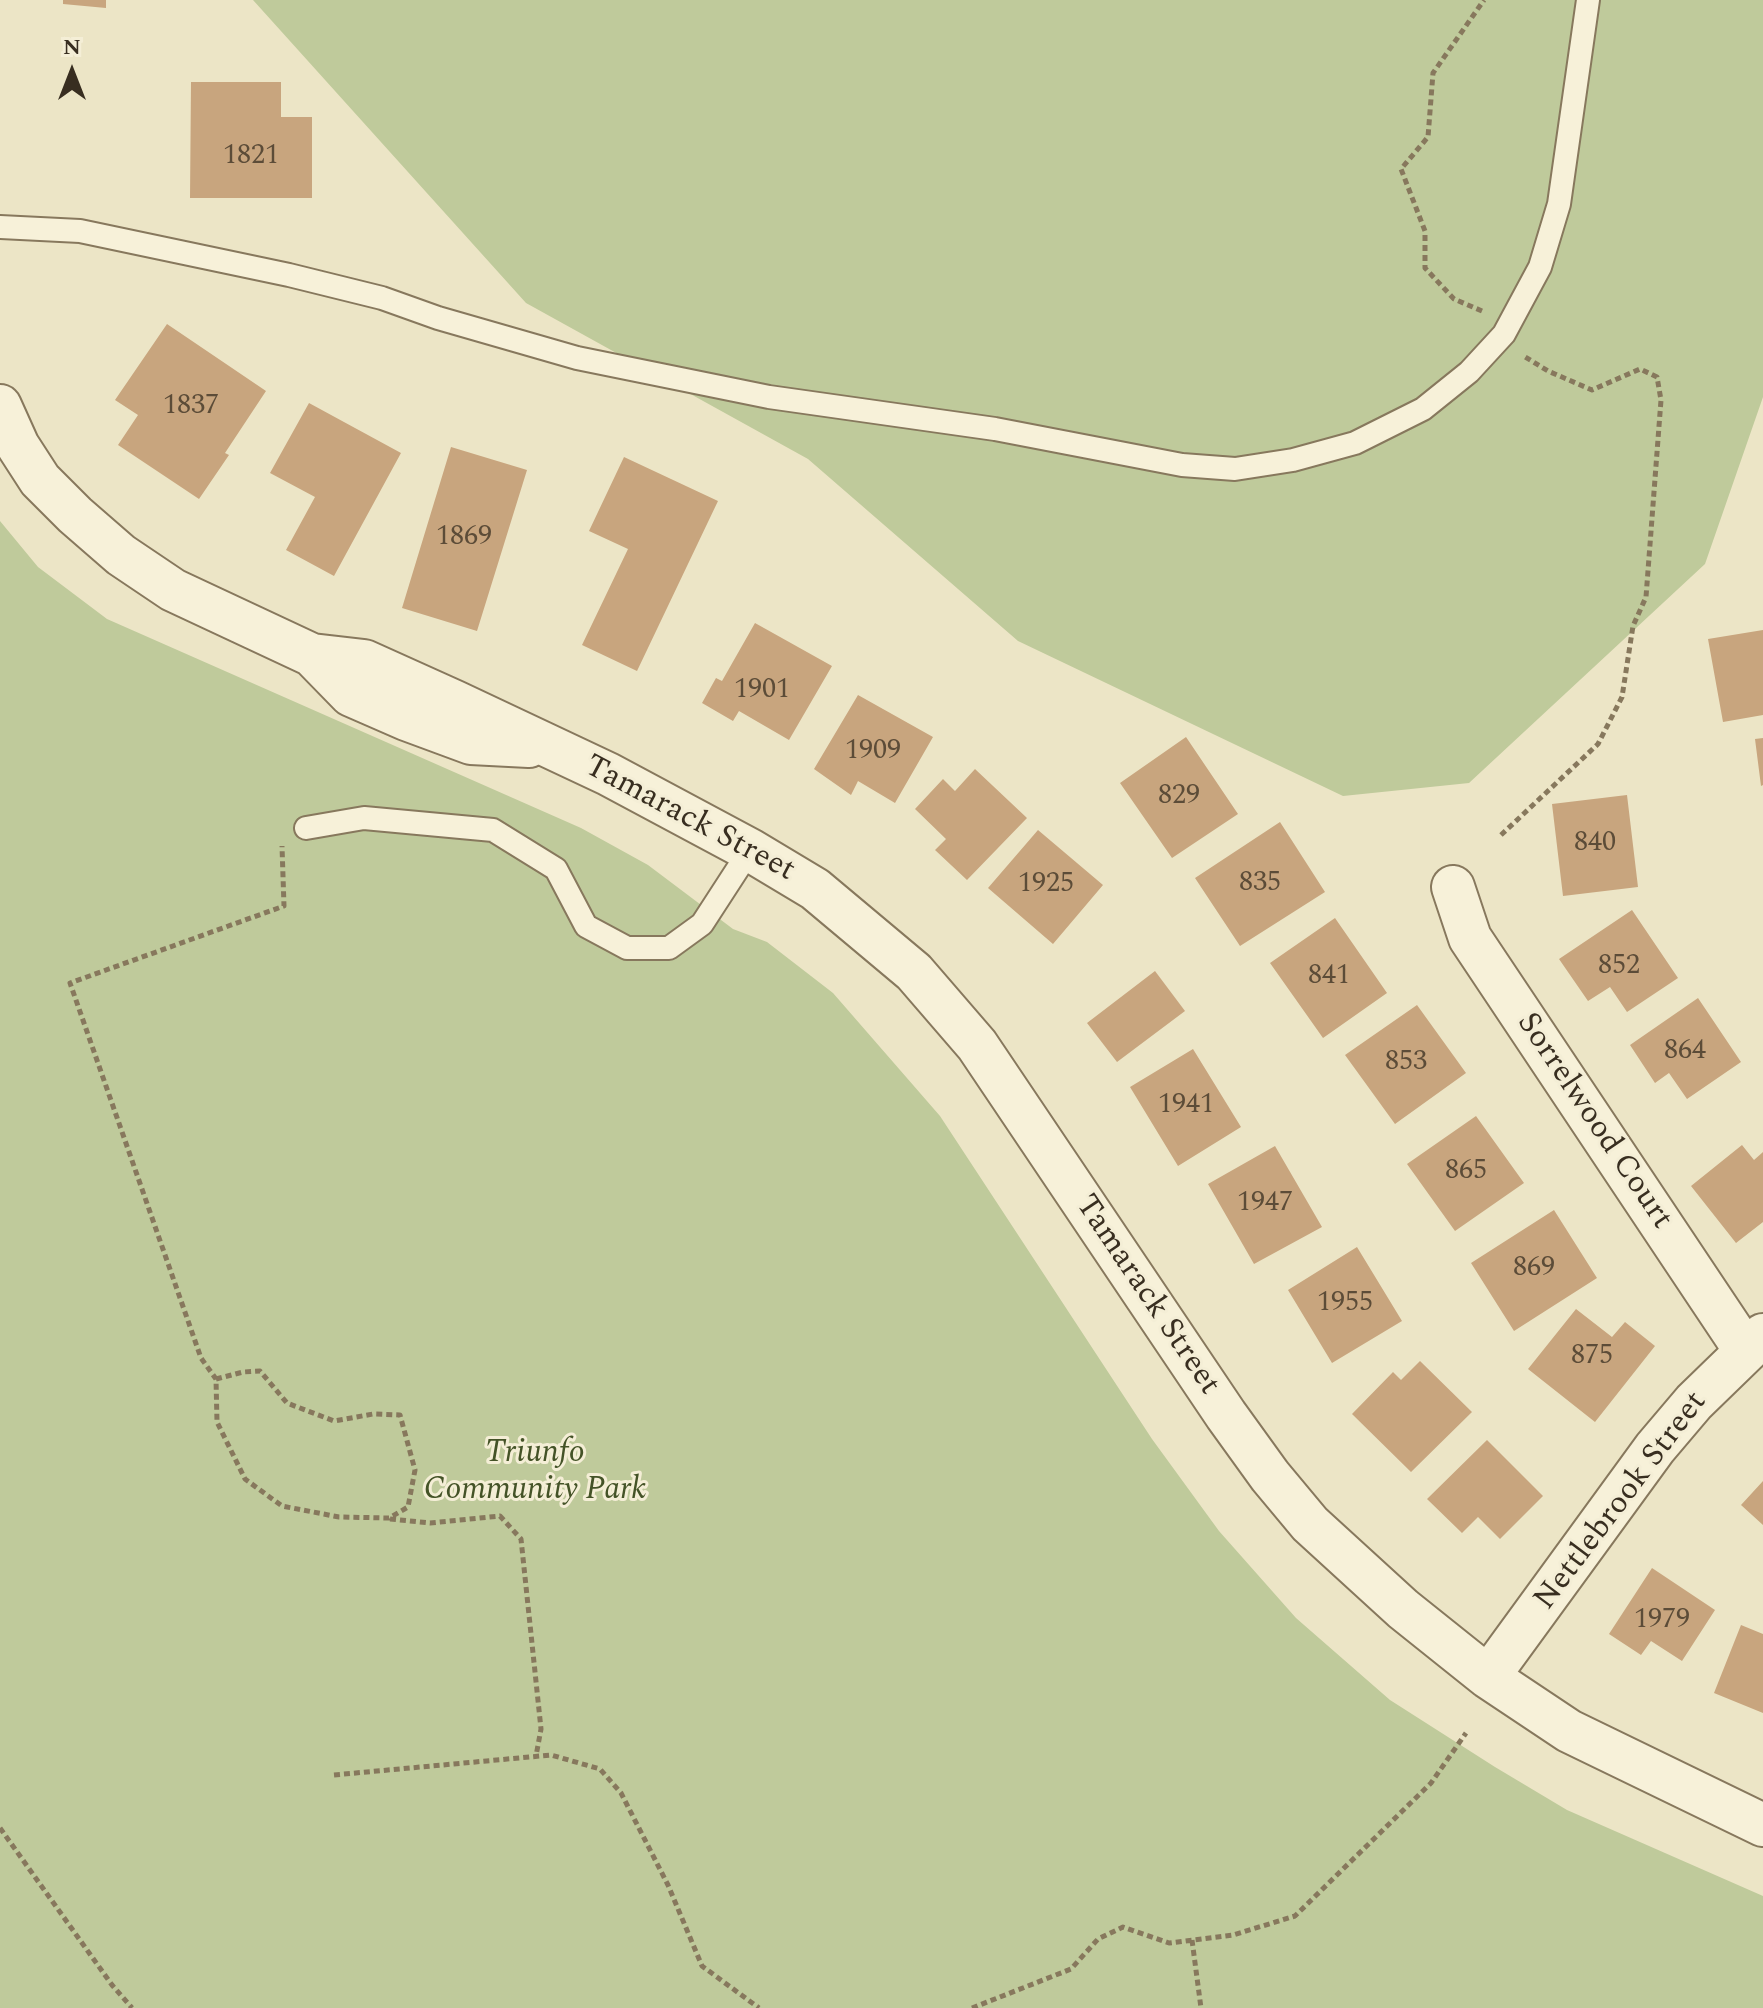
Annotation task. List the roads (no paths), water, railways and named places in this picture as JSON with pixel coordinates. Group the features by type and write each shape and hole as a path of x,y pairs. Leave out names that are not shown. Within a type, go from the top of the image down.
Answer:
{"street":[{"name":"Tamarack Street","path":"0,406 18,446 40,480 121,555 173,590 312,655 351,695 432,730 471,743 551,747 750,850 815,889 914,972 977,1045 1226,1415 1310,1524 1403,1609 1488,1677 1569,1731 1763,1825"},
{"name":"Sorrelwood Court","path":"1453,887 1470,938 1754,1342"},
{"name":"Nettlebrook Street","path":"1488,1677 1655,1448 1694,1402 1754,1342"}],"lane":[{"path":"0,227 80,231 289,275 382,298 438,318 577,358 739,391 995,429 1182,465 1235,469 1293,460 1355,443 1423,409 1469,372 1504,334 1540,267 1559,204 1588,0"},
{"path":"306,828 364,818 493,830 556,869 586,926 627,948 669,948 702,924 750,850"}],"park label":[{"name":"Triunfo Community Park","path":"535,1474"}]}
